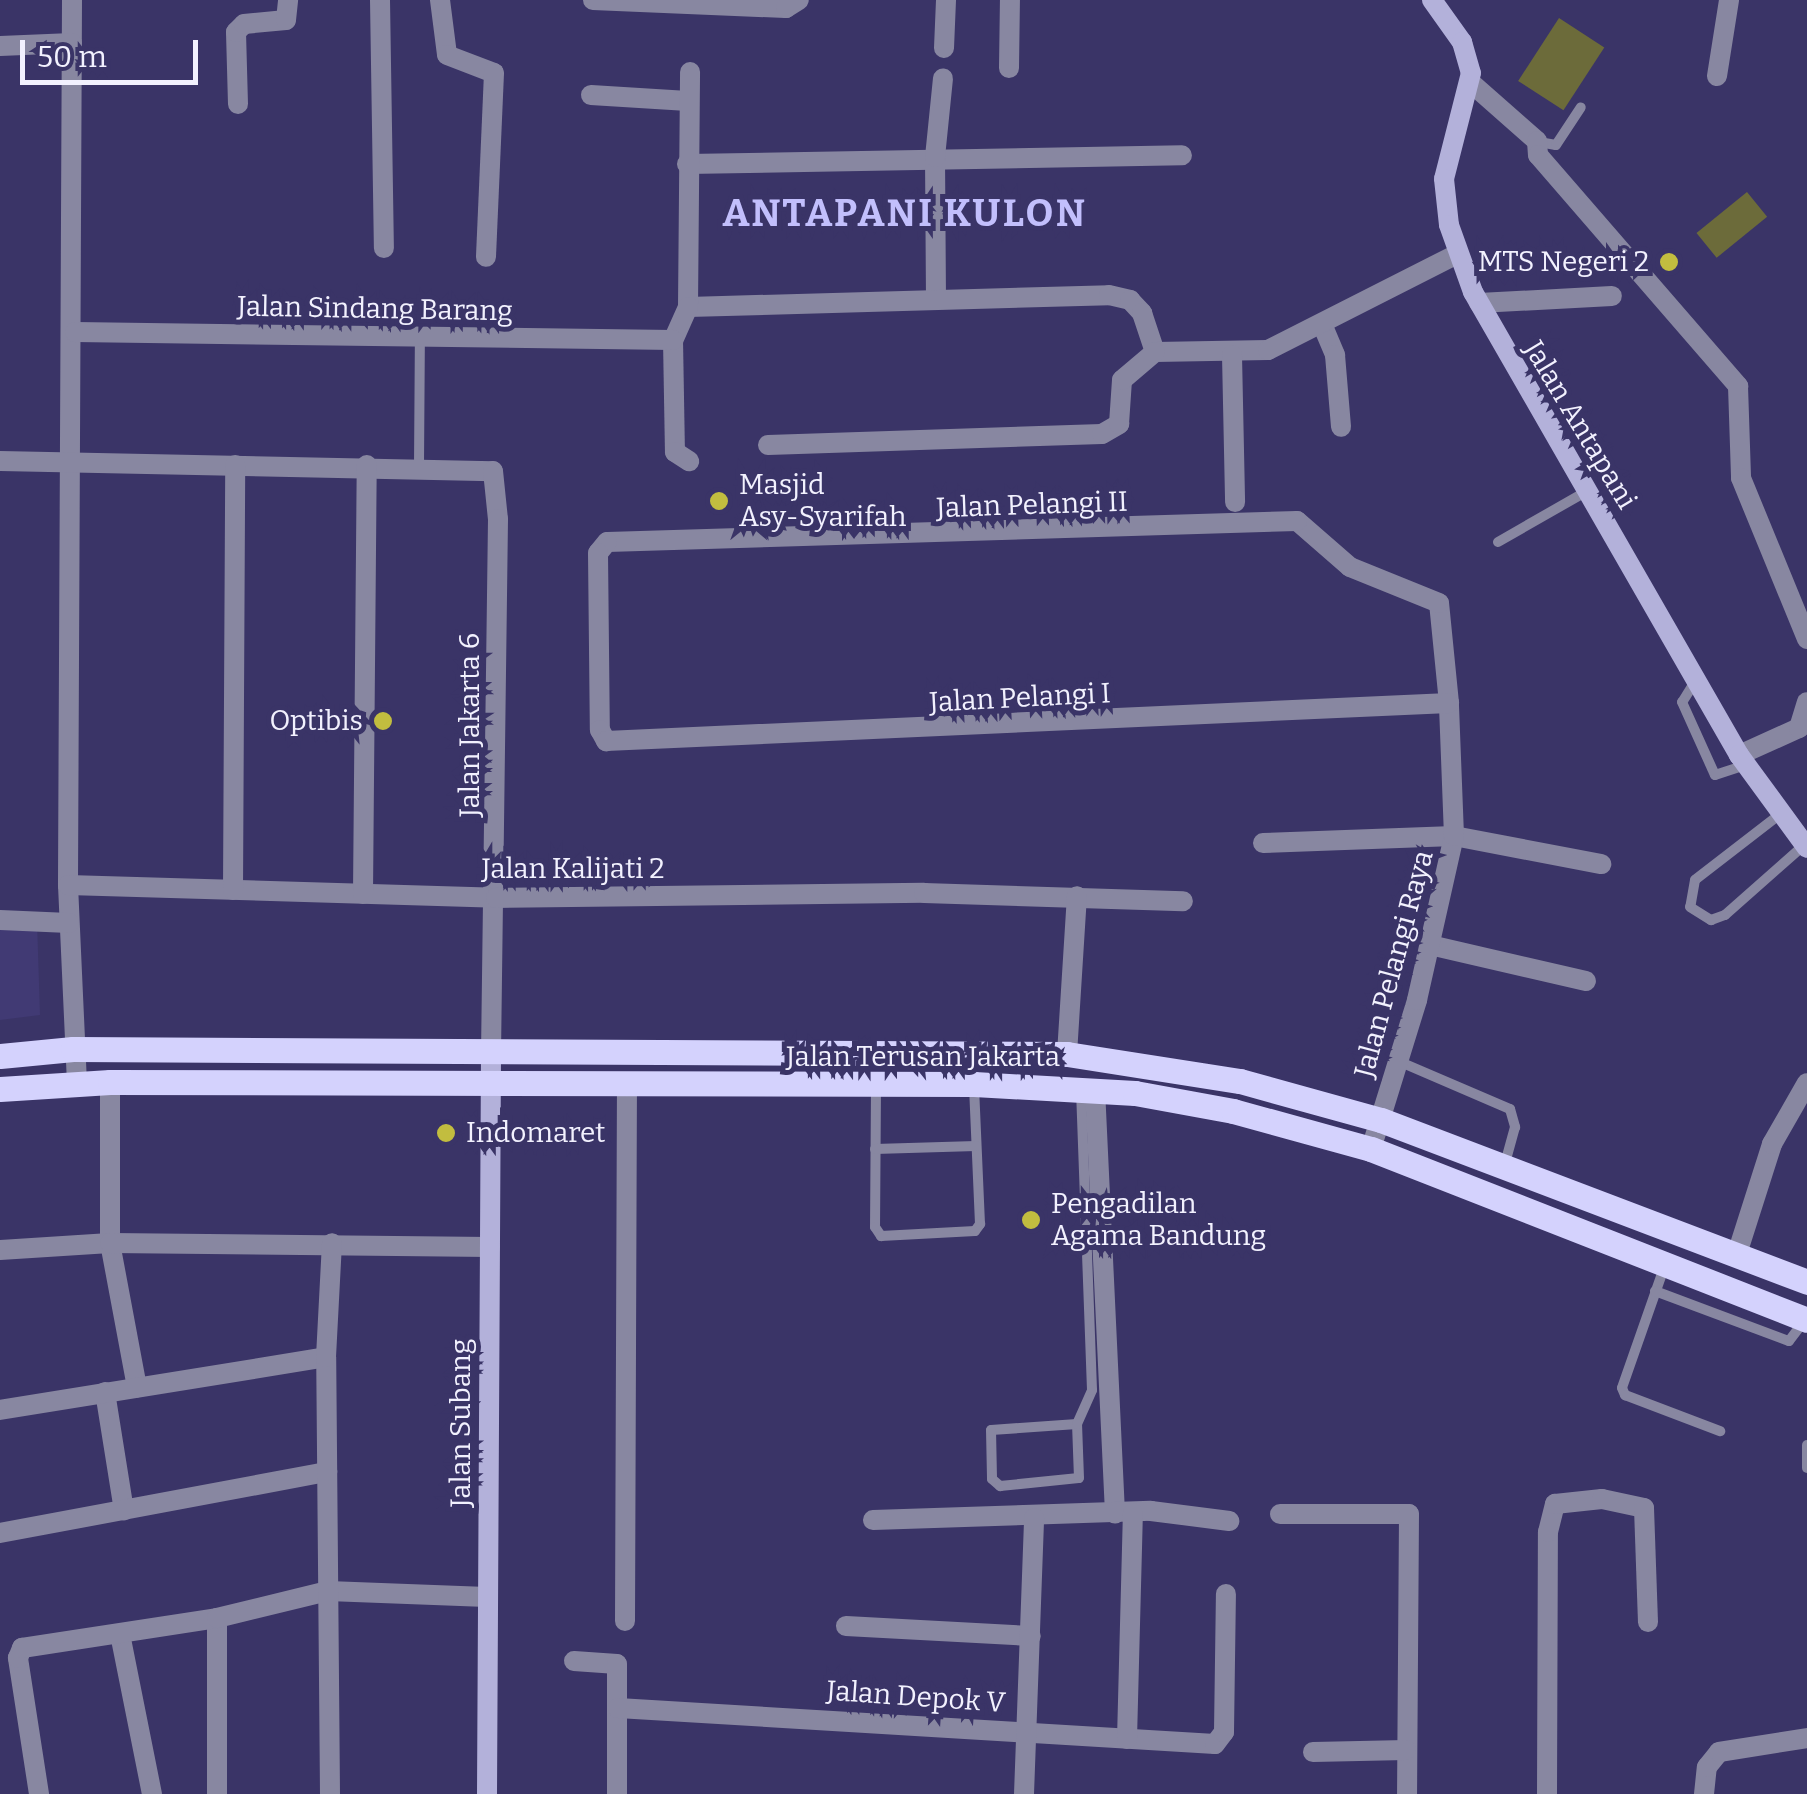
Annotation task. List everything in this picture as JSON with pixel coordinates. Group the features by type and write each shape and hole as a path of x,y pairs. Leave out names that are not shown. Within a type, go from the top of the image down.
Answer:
{"main road":[{"name":"Jalan Terusan Jakarta","path":"0,1056 73,1049 1068,1054 1240,1081 1381,1120 1807,1282"},
{"name":"Jalan Terusan Jakarta","path":"0,1089 110,1082 974,1084 1233,1111 1371,1148 1806,1319"}],"street":[{"path":"72,0 76,332 68,885 77,1083"},
{"path":"238,104 239,26 286,20 288,0"},
{"path":"380,0 384,248"},
{"path":"440,0 447,55 494,73 486,258"},
{"path":"593,0 797,2"},
{"path":"944,48 946,0"},
{"path":"1010,0 1010,68"},
{"path":"1432,0 1462,42 1470,82 1537,141 1538,155 1738,386 1741,478 1807,639"},
{"path":"1717,76 1729,0"},
{"path":"0,46 72,44"},
{"path":"689,460 675,452 674,340 688,307 690,72"},
{"path":"936,300 936,157 943,78"},
{"name":"Jalan Antapani","path":"1470,82 1444,179 1457,254 1479,303 1742,760 1806,847"},
{"path":"590,94 688,101"},
{"path":"687,164 1182,155"},
{"path":"768,445 1102,434 1118,424 1122,380 1156,352 1232,355 1268,350 1457,254"},
{"path":"1479,303 1612,296"},
{"path":"688,307 1120,297 1142,313 1156,352"},
{"path":"1322,324 1335,356 1342,427"},
{"name":"Jalan Sindang Barang","path":"76,332 674,340"},
{"path":"1232,355 1235,502"},
{"path":"0,460 419,466"},
{"path":"234,890 235,465"},
{"path":"363,894 367,465"},
{"name":"Jalan Jakarta 6","path":"419,466 481,467 494,475 498,519 491,1053"},
{"name":"Jalan Pelangi II","path":"600,730 598,553 607,542 1298,521 1350,567 1435,600 1444,611"},
{"name":"Jalan Pelangi Raya","path":"1371,1148 1417,1000 1454,836 1444,611"},
{"path":"1742,760 1799,728 1807,702"},
{"name":"Jalan Pelangi I","path":"600,730 610,741 1450,704"},
{"path":"1263,843 1454,836 1601,864"},
{"name":"Jalan Kalijati 2","path":"68,885 496,898 1077,896 1183,901"},
{"path":"1068,1054 1077,896"},
{"path":"0,920 69,924"},
{"path":"1430,945 1586,981"},
{"name":"Jalan Subang","path":"487,1794 491,1053"},
{"path":"110,1082 110,1243 138,1387"},
{"path":"625,1621 627,1086"},
{"path":"1736,1257 1772,1144 1806,1086"},
{"path":"1090,1096 1124,1514 1127,1739"},
{"path":"330,1794 326,1357 332,1242"},
{"path":"0,1250 110,1243 332,1242 490,1247"},
{"path":"0,1410 326,1357"},
{"path":"105,1392 124,1510"},
{"path":"0,1533 327,1472"},
{"path":"1547,1794 1548,1532 1555,1504 1602,1499 1644,1508 1648,1622"},
{"path":"873,1520 1174,1511 1229,1521"},
{"path":"1280,1514 1408,1514 1407,1794"},
{"path":"1024,1794 1034,1518"},
{"path":"38,1794 18,1658 22,1648 217,1618 328,1590 487,1597"},
{"name":"Jalan Depok V","path":"618,1708 1209,1745 1224,1732 1226,1594"},
{"path":"217,1618 217,1794"},
{"path":"846,1626 1031,1636"},
{"path":"120,1634 152,1794"},
{"path":"574,1661 617,1664 617,1794"},
{"path":"1704,1794 1707,1767 1719,1752 1807,1738"},
{"path":"1314,1752 1406,1750"}],"lane":[{"path":"1537,141 1556,144 1581,107"},
{"path":"419,466 420,338"},
{"path":"1498,542 1588,492"},
{"path":"1697,678 1682,702 1715,775 1742,760"},
{"path":"1779,815 1696,880 1690,907 1711,920 1725,915 1806,847"},
{"path":"1397,1060 1510,1109 1516,1127 1504,1168"},
{"path":"876,1085 875,1228 881,1236 974,1231 980,1224 974,1084"},
{"path":"1078,1424 991,1430 992,1479 1000,1486 1073,1482 1080,1471 1078,1424 1092,1390 1090,1096"},
{"path":"875,1150 976,1146"},
{"path":"1666,1264 1623,1381 1625,1395 1720,1431"},
{"path":"1655,1292 1789,1341 1806,1319"},
{"path":"1807,1444 1807,1468"}],"shaded area":[{"path":"1559,18 1604,47 1563,110 1518,81"},
{"path":"1747,192 1767,217 1717,258 1696,233"},
{"path":"37,921 40,1015 0,1020 0,925"}],"place":[{"name":"MTS Negeri 2","path":"1669,262"},
{"name":"Masjid Asy-Syarifah","path":"719,501"},
{"name":"Optibis","path":"383,721"},
{"name":"Indomaret","path":"446,1133"},
{"name":"Pengadilan Agama Bandung","path":"1031,1220"}],"district":[{"name":"ANTAPANI KULON","path":"905,214"}]}
